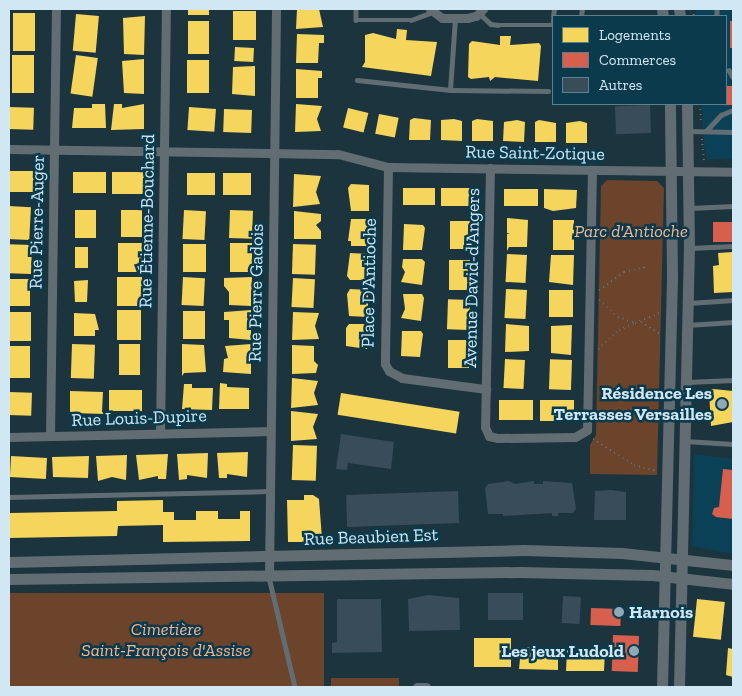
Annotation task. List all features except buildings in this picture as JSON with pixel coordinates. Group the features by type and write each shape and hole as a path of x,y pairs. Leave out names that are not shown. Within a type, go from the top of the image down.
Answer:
{"street":[{"name":"Rue Pierre-Auger","path":"50,436 56,9"},
{"name":"Rue Étienne-Bouchard","path":"160,433 166,9"},
{"name":"Rue Pierre Gadois","path":"269,577 276,9"},
{"path":"432,11 442,18 472,18 481,11"},
{"path":"662,687 666,576 673,171 670,105"},
{"path":"680,687 684,441 690,248 690,171 687,105"},
{"name":"Rue Saint-Zotique","path":"9,149 338,154 388,167 733,172"},
{"name":"Place D'Antioche","path":"388,167 385,364 388,371 402,378 486,389"},
{"name":"Avenue David-d'Angers","path":"486,389 490,168"},
{"path":"486,389 485,427 493,437 575,437 587,430 592,170"},
{"name":"Rue Louis-Dupire","path":"9,437 270,431"},
{"path":"474,551 475,573"},
{"name":"Rue Beaubien Est","path":"9,562 269,558 474,551 589,551 733,565"},
{"path":"149,560 149,577"},
{"path":"9,579 475,573 666,576 733,584"},
{"path":"417,687 426,687"}],"lane":[{"path":"356,9 356,20 412,20 432,11"},
{"path":"481,11 491,24 552,25"},
{"path":"450,90 455,18"},
{"path":"729,70 733,77"},
{"path":"357,80 450,90 548,91"},
{"path":"706,131 721,115 733,110"},
{"path":"688,131 733,132"},
{"path":"690,208 733,206"},
{"path":"690,248 733,246"},
{"path":"688,303 733,300"},
{"path":"687,325 733,322"},
{"path":"686,382 733,380"},
{"path":"684,441 733,444"},
{"path":"9,497 270,491"},
{"path":"269,577 295,687"}],"path":[{"path":"598,291 624,272 645,267"},
{"path":"597,298 618,317 634,323"},
{"path":"596,350 613,335 634,323 662,312"},
{"path":"640,322 662,335"},
{"path":"593,439 634,465 659,472"}],"shaded area":[{"path":"696,9 733,9 733,159 707,159 704,147 702,105 727,105 727,15 696,15"},
{"path":"694,454 733,459 733,554 692,546"}],"green space":[{"name":"Parc d'Antioche","path":"607,180 657,181 664,188 657,475 590,474 590,445 596,435 601,186"},
{"name":"Cimetière Saint-François d'Assise","path":"9,593 324,593 324,687 9,687"},
{"path":"331,678 399,678 399,687 331,687"}],"place":[{"name":"Résidence Les Terrasses Versailles","path":"722,404"},
{"name":"Harnois","path":"619,612"},
{"name":"Les jeux Ludold","path":"634,651"}]}
